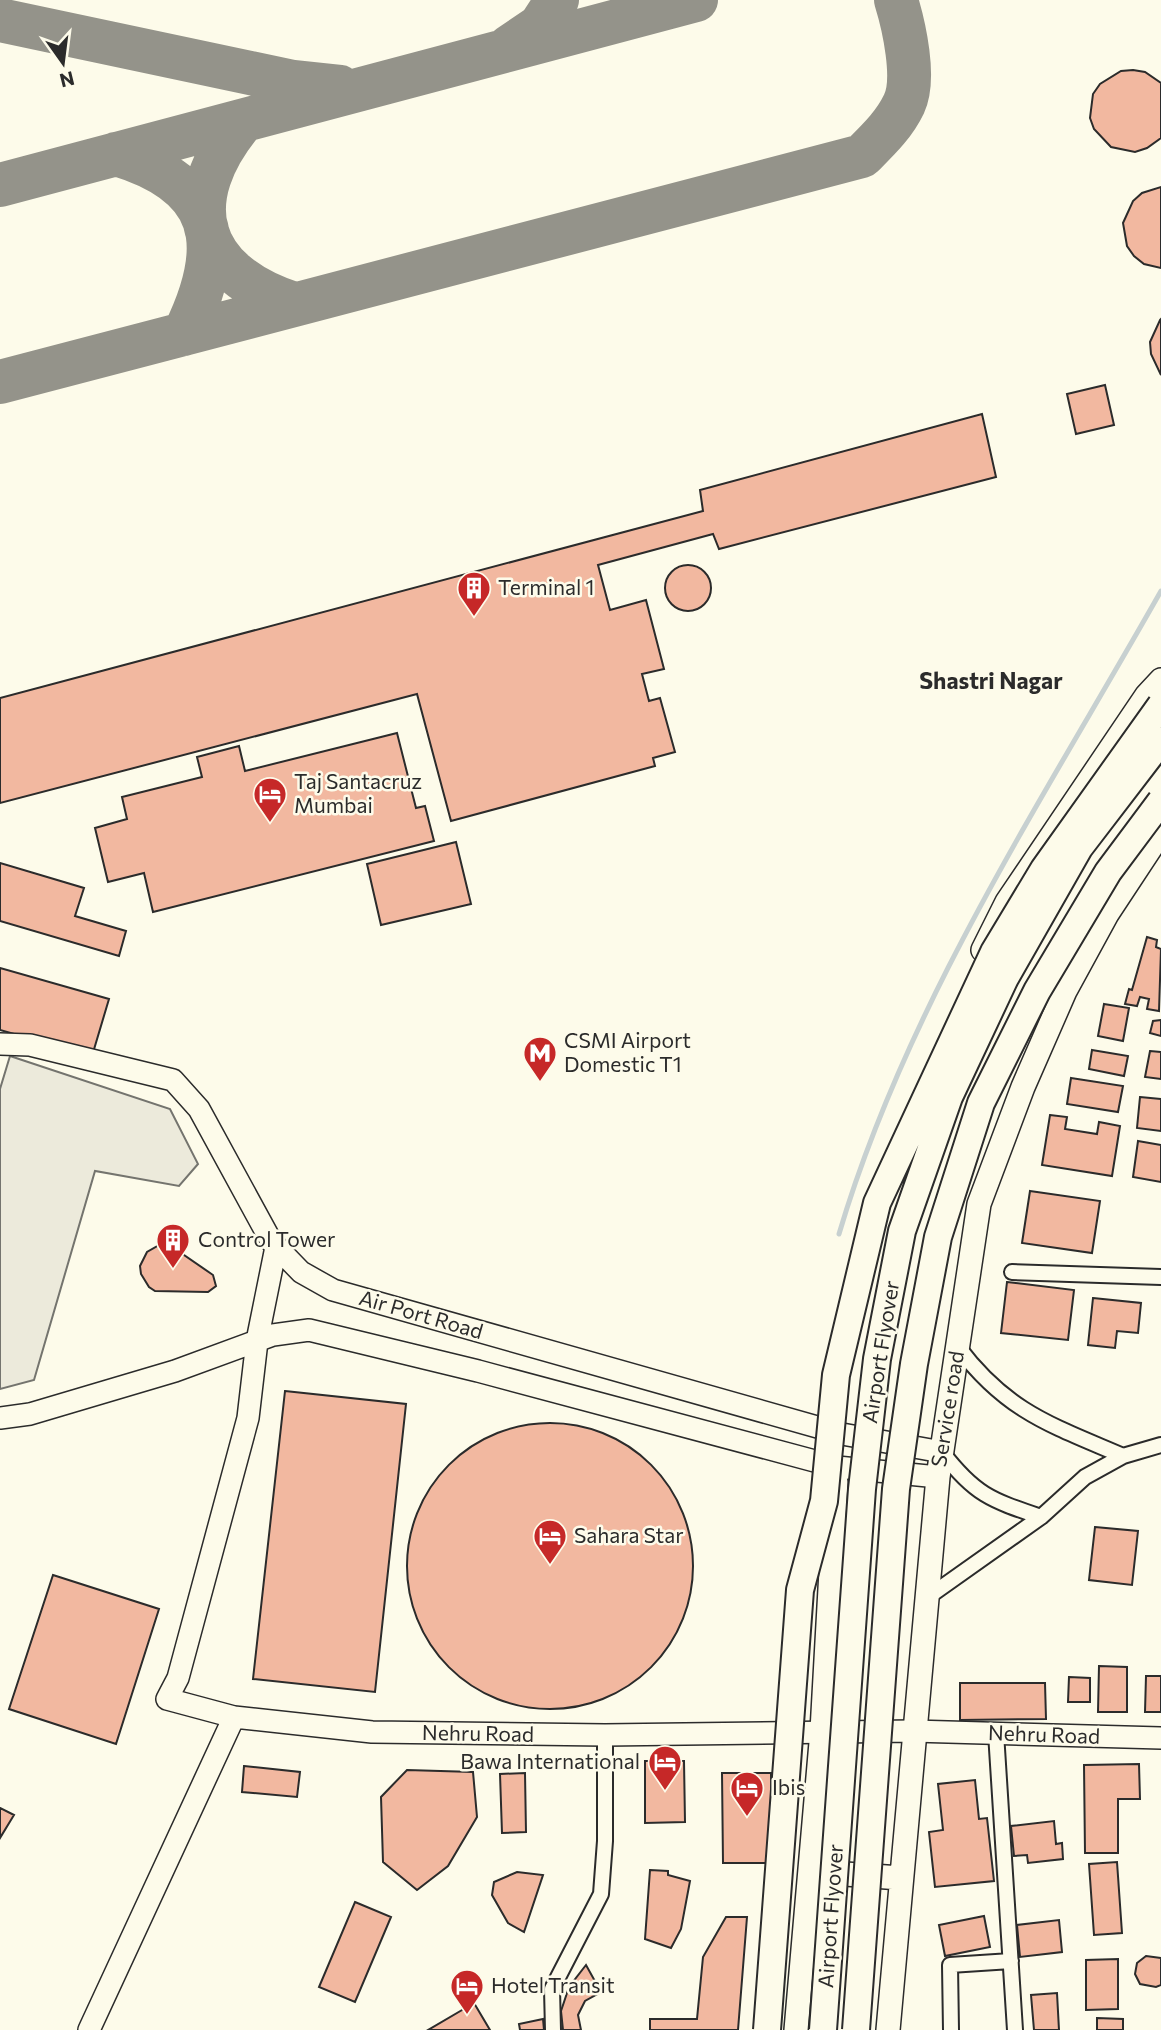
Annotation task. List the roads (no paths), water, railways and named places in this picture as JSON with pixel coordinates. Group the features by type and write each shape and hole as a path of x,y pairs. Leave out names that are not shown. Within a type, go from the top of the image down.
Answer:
{"highway":[{"path":"767,2030 800,1590 824,1501 836,1375 877,1203 994,952 1044,869 1161,705"},
{"name":"Airport Flyover","path":"823,2030 862,1489 877,1359 902,1231 949,1097 1005,978 1079,848 1161,741"},
{"name":"Airport Flyover","path":"856,2030 897,1489 914,1363 938,1237 981,1102 1037,991 1108,872 1161,801"}],"main road":[{"path":"796,2030 812,1872 837,1467 850,1348 881,1219 933,1053 1007,902 1147,695 1161,680"},
{"name":"Service road","path":"888,2030 938,1477 979,1204 1023,1087 1077,969 1132,873 1161,832"},
{"path":"812,1872 900,1878"}],"street":[{"name":"Air Port Road","path":"0,1045 30,1045 173,1080 199,1109 276,1247 301,1272 333,1290 842,1434 942,1452"},
{"path":"257,1341 276,1247"},
{"path":"1012,1272 1161,1277"},
{"name":"Air Port Road","path":"0,1418 30,1414 175,1371 257,1341 309,1330 837,1467 938,1477"},
{"name":"Nehru Road","path":"257,1341 248,1418 178,1678 167,1699 234,1717 372,1732 605,1735 913,1731 1161,1738"},
{"path":"958,1347 983,1377 1018,1408 1065,1433 1122,1456"},
{"path":"928,1597 1041,1517 1085,1477 1122,1456 1161,1445"},
{"path":"942,1452 964,1481 991,1500 1041,1517"},
{"path":"89,2030 234,1717"},
{"path":"996,1733 1015,2030"},
{"path":"553,2030 552,1989 601,1894 605,1841 605,1735"},
{"path":"951,2030 950,1965 1011,1961"}],"waterway":[{"path":"839,1234 868,1149 940,984 1026,825 1161,591"}],"place":[{"name":"Terminal 1","path":"474,618"},
{"name":"Taj Santacruz Mumbai","path":"270,824"},
{"name":"CSMI Airport Domestic T1","path":"540,1083"},
{"name":"Control Tower","path":"173,1270"},
{"name":"Sahara Star","path":"550,1566"},
{"name":"Bawa International","path":"665,1792"},
{"name":"Ibis","path":"747,1818"},
{"name":"Hotel Transit","path":"467,2016"}],"district":[{"name":"Shastri Nagar","path":"991,681"}]}
